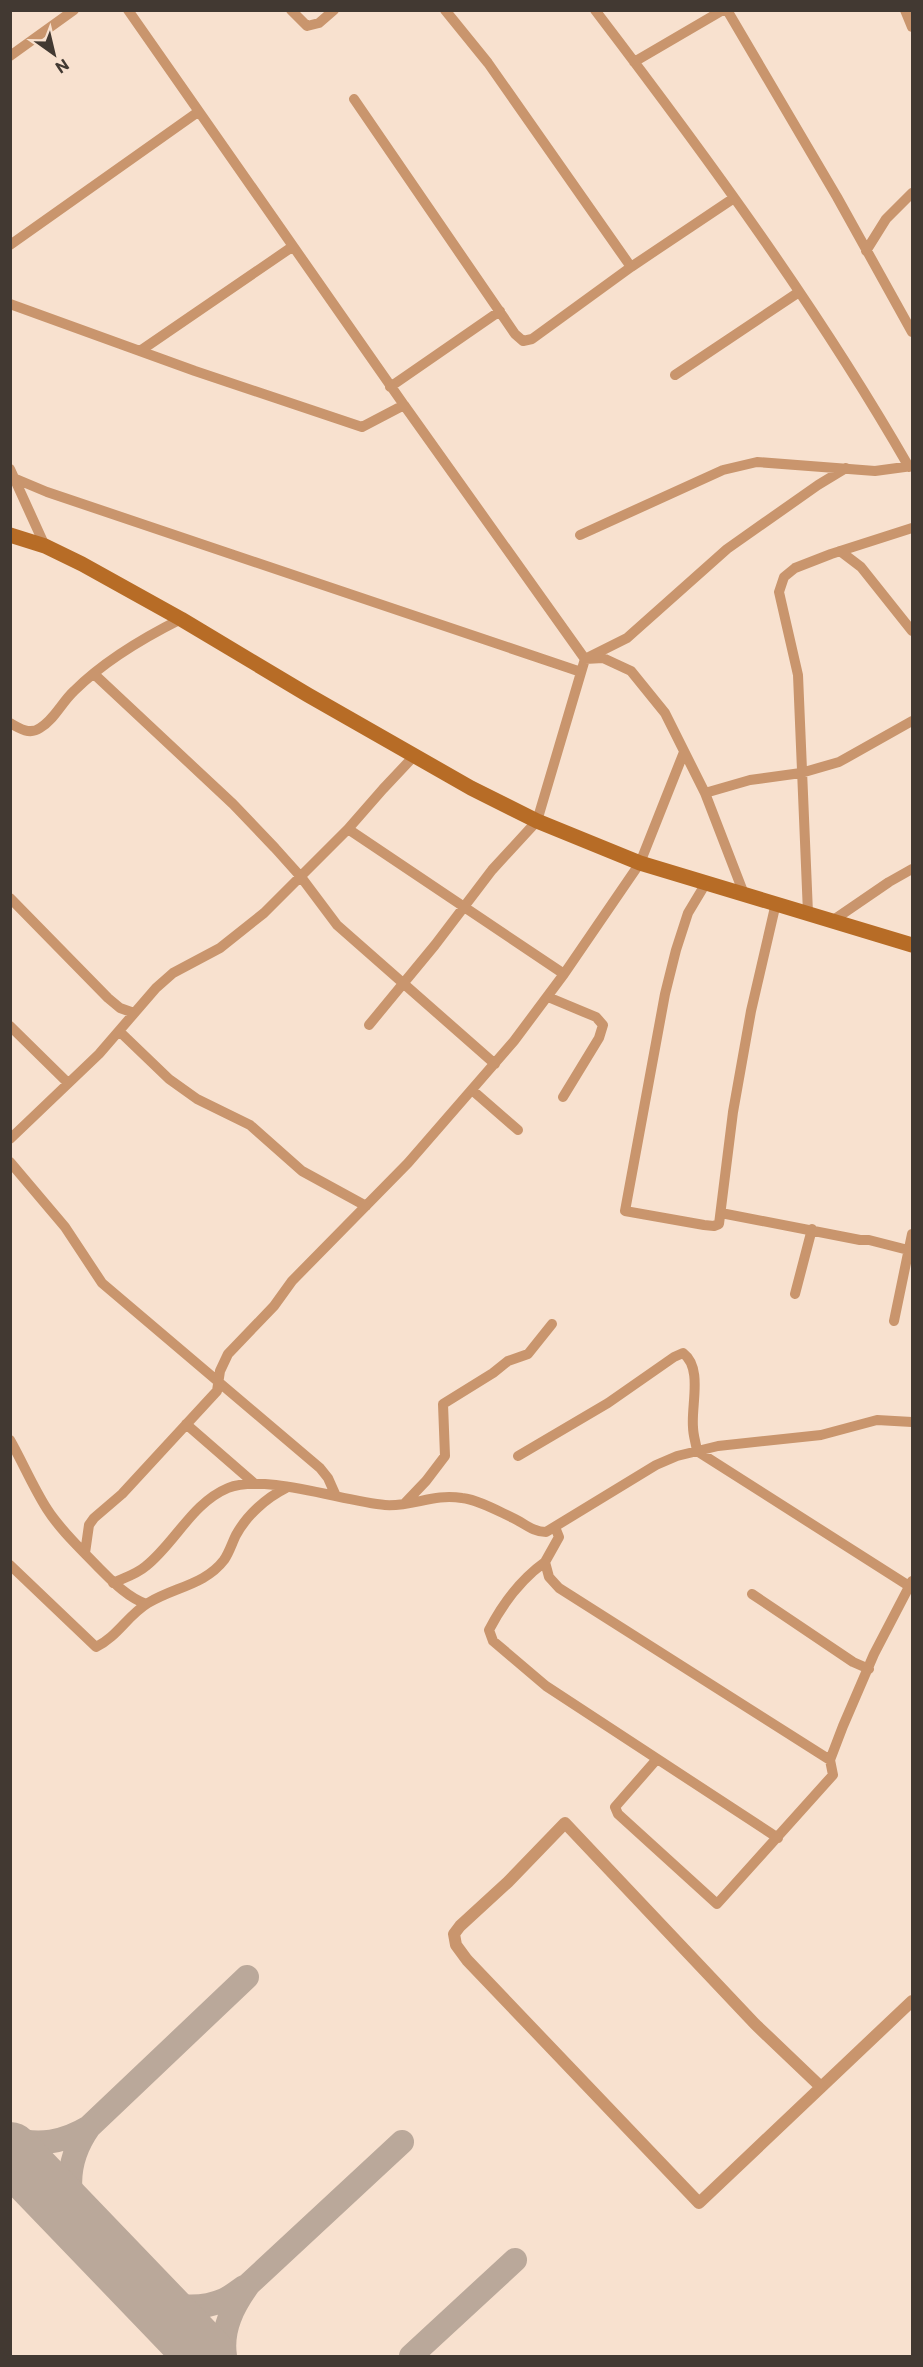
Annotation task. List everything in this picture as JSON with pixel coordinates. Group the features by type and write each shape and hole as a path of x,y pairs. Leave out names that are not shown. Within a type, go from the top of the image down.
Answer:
{"main road":[{"path":"10,535 45,546 181,619 471,788 537,821 640,862 912,945"}],"street":[{"path":"10,56 74,10"},
{"path":"128,10 390,387 585,659"},
{"path":"291,10 307,26 319,23 334,10"},
{"path":"445,10 488,63 632,267"},
{"path":"580,535 723,470 757,462 875,471 911,466 799,292 734,198 595,10"},
{"path":"634,62 725,10 837,196 912,332"},
{"path":"905,10 912,27"},
{"path":"354,99 515,334 523,341 532,339 632,267 734,198"},
{"path":"10,244 198,112"},
{"path":"866,251 886,219 912,193"},
{"path":"140,351 292,247"},
{"path":"675,375 799,292"},
{"path":"10,304 140,351 362,426 404,405"},
{"path":"390,387 500,311"},
{"path":"369,1025 465,907 492,870 537,821 585,659 627,638 727,549 846,468"},
{"path":"13,474 47,492 581,672"},
{"path":"13,474 45,546"},
{"path":"808,913 798,675 779,592 784,577 795,568 912,528"},
{"path":"840,551 861,567 912,631"},
{"path":"10,723 30,731 39,729 48,722 74,691 94,674 154,632 181,619"},
{"path":"585,659 603,658 631,671 665,713 705,793 744,894"},
{"path":"94,674 233,804 301,877 337,925 495,1064"},
{"path":"705,793 750,780 801,773 839,762 912,721"},
{"path":"85,1553 89,1525 94,1518 122,1494 217,1391 220,1384 220,1371 228,1354 274,1306 292,1281 408,1163 495,1064 548,997 640,862 684,752"},
{"path":"10,1139 99,1054 156,988 173,973 192,961 220,948 264,913 348,829 415,755"},
{"path":"348,829 564,974"},
{"path":"832,921 888,882 912,869"},
{"path":"706,882 688,913 665,994 625,1211 714,1226 719,1224 735,1101 751,1011 776,903"},
{"path":"10,898 108,998 120,1008 134,1013"},
{"path":"548,997 596,1017 603,1025 599,1038 563,1097"},
{"path":"10,1026 68,1083"},
{"path":"119,1031 169,1079 197,1099 250,1125 302,1171 366,1206"},
{"path":"472,1090 518,1130"},
{"path":"10,1162 64,1227 102,1283 320,1468 328,1478 336,1496"},
{"path":"721,1213 911,1250"},
{"path":"795,1294 812,1229"},
{"path":"894,1321 911,1250 912,1234"},
{"path":"405,1503 445,1456 443,1404 508,1361 528,1353 552,1324"},
{"path":"518,1456 608,1403 683,1353 690,1359 694,1372 693,1428 697,1451 911,1583 874,1654 843,1726 830,1760 833,1775 717,1905 618,1814 615,1807 657,1758"},
{"path":"113,1583 145,1567 198,1509 231,1486 255,1484 322,1492 379,1504 405,1503 437,1496 464,1498 540,1532 546,1532 677,1455 718,1446 821,1435 877,1420 912,1422"},
{"path":"186,1424 255,1484"},
{"path":"10,1440 48,1511 66,1534 113,1583 135,1600 146,1604"},
{"path":"10,1565 96,1647 116,1633 146,1604 162,1595 201,1581 224,1560 237,1532 250,1517 270,1496 286,1488"},
{"path":"555,1527 559,1537 544,1562 529,1574 501,1606 489,1630 489,1637 546,1686 778,1838"},
{"path":"544,1562 549,1577 559,1588 830,1760"},
{"path":"752,1594 853,1662 869,1669"},
{"path":"821,2087 755,2024 566,1823 454,1934 456,1945 467,1960 699,2203 912,2001"}],"taxiway":[{"path":"10,2138 31,2142 51,2142 89,2127 247,1977"},
{"path":"80,2224 72,2199 71,2174 76,2150 89,2127"},
{"path":"225,2356 227,2327 238,2301 249,2284 402,2142"},
{"path":"411,2356 515,2260"},
{"path":"150,2297 167,2304 206,2305 224,2300 244,2287"}],"runway":[{"path":"10,2152 206,2356"}]}
